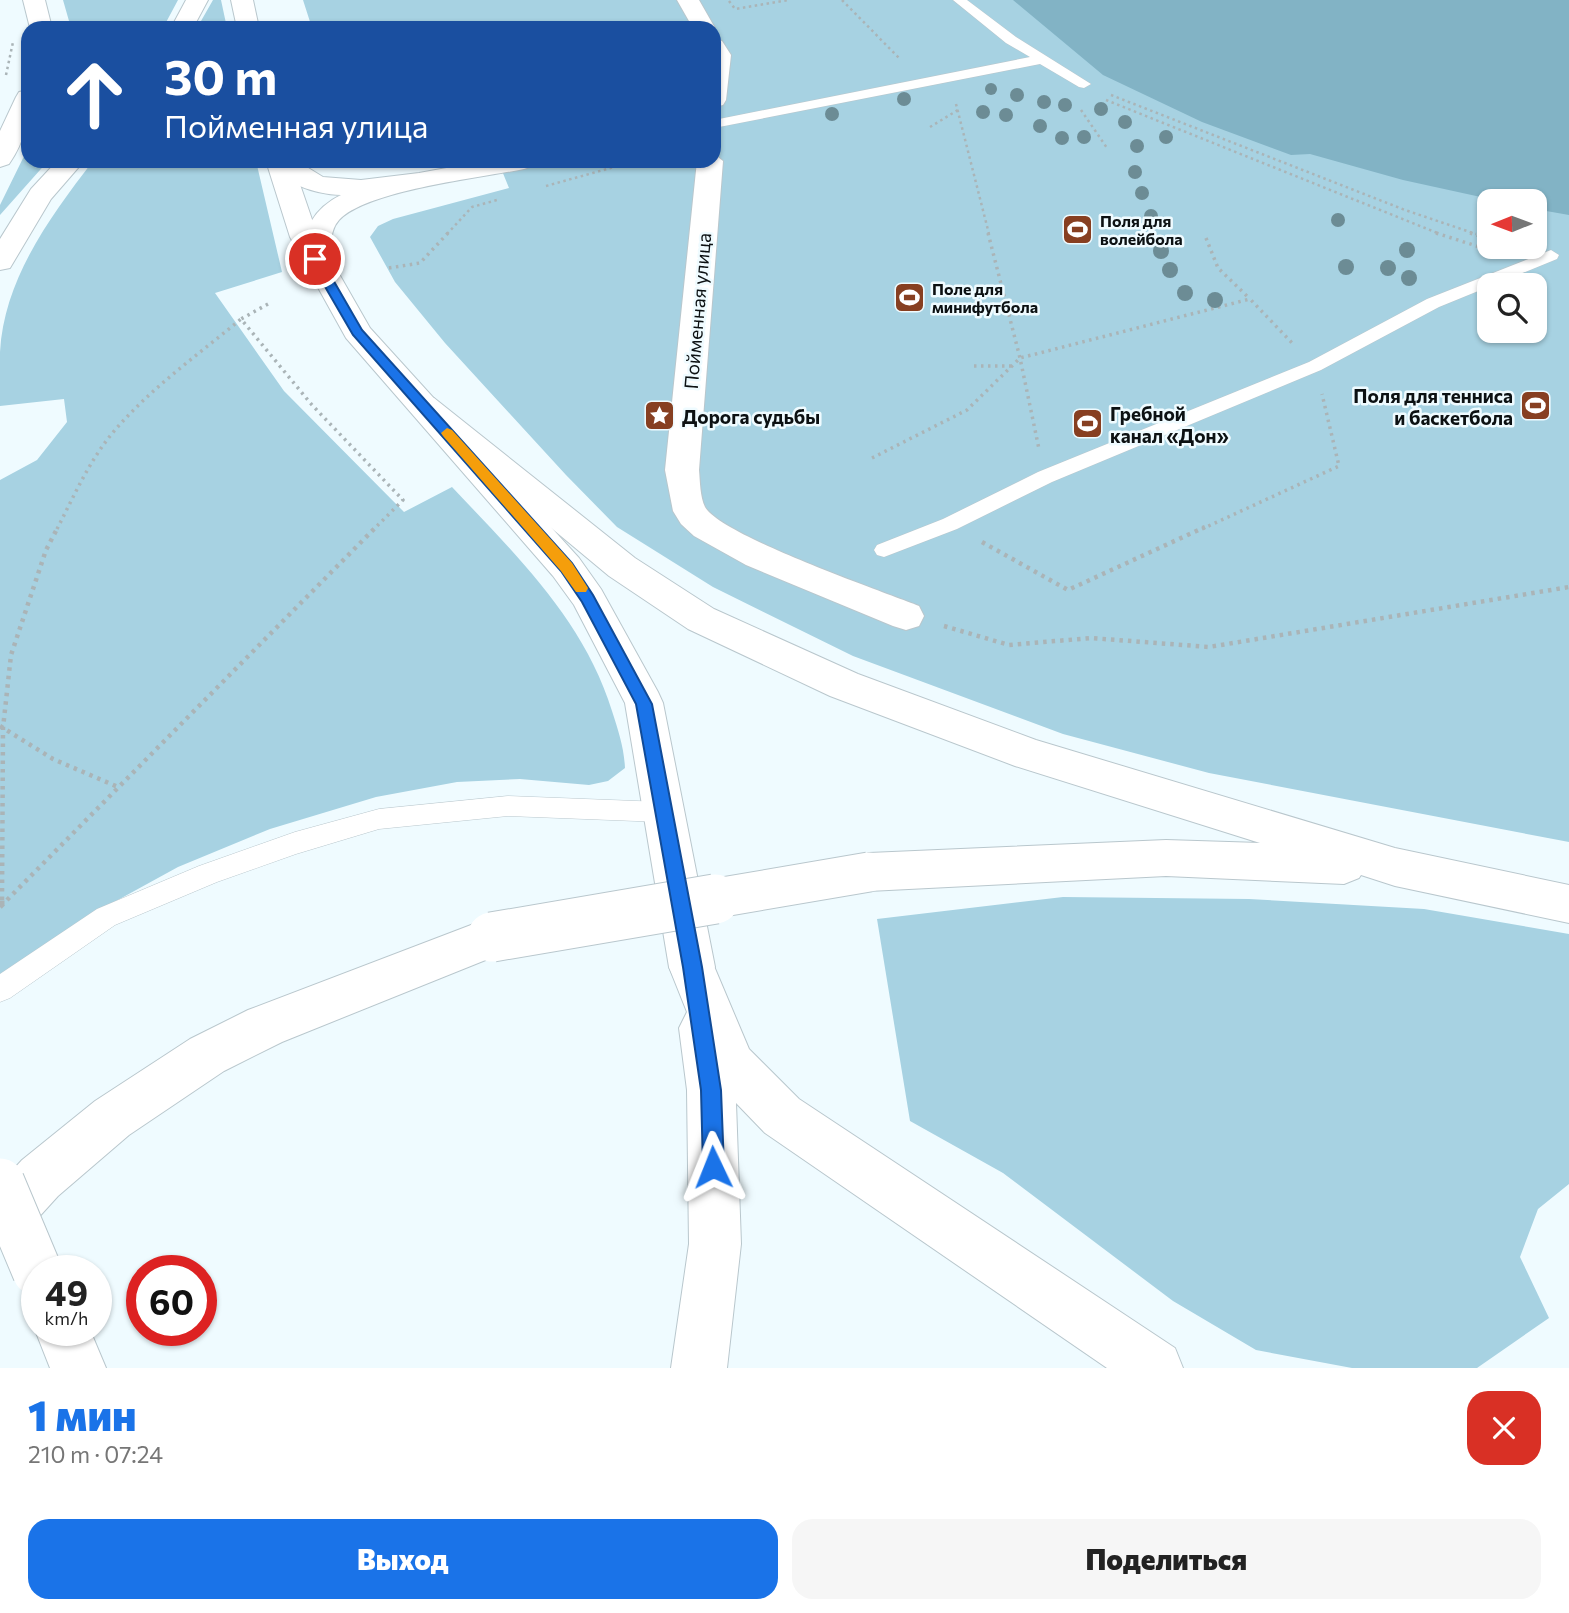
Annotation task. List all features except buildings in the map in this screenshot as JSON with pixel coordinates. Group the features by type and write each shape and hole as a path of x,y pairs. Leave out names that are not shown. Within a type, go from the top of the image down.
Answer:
{"main road":[{"path":"34,0 39,21"},
{"path":"186,21 197,0"},
{"path":"242,0 246,21"},
{"path":"688,0 700,21"},
{"path":"0,159 21,112"},
{"path":"0,262 40,195 65,168"},
{"path":"282,168 304,237 357,332 566,567 588,598 644,704 692,967 711,1090 715,1244 699,1368"},
{"path":"290,168 318,185 343,187 394,184 484,168"},
{"name":"Пойменная улица","path":"709,168 682,470 685,497 694,518 724,540 906,616"},
{"path":"315,259 316,233 328,214 359,197 394,184"},
{"path":"423,405 622,567 701,619 844,685 1029,754 1395,867 1569,904"},
{"path":"0,1222 40,1178 112,1118 207,1055 265,1026 492,937 869,872 1166,858 1395,867"},
{"path":"692,967 732,1065 782,1115 1155,1368"},
{"path":"0,1183 30,1255"},
{"path":"69,1346 78,1368"}],"lane":[{"path":"959,0 1011,40 1084,84"},
{"path":"721,123 1043,59"},
{"path":"884,550 950,524 1045,477 1315,366 1433,303 1551,255"},
{"path":"0,989 106,916 246,861 379,819 508,806 662,812"}],"path":[{"path":"729,0 735,9 789,0"},
{"path":"759,0 763,4"},
{"path":"842,0 923,83"},
{"path":"4,81 12,56 13,34"},
{"path":"948,78 1020,358 1045,477"},
{"path":"1084,84 1405,210 1477,235"},
{"path":"1099,97 1447,237 1530,264"},
{"path":"1080,108 1107,148"},
{"path":"930,128 958,110"},
{"path":"535,189 611,168"},
{"path":"389,268 420,263 472,207 497,200"},
{"path":"1206,237 1218,268 1271,323"},
{"path":"872,458 967,410 1020,358 1250,299"},
{"path":"1,906 1,727 11,656 46,550 80,484 114,431 164,383 241,319 268,304"},
{"path":"1,906 403,500 312,405 241,319"},
{"path":"974,366 1013,366"},
{"path":"950,524 1068,590 1339,467 1315,366"},
{"path":"906,616 1009,645 1091,638 1209,647 1569,587"},
{"path":"1,727 53,759 118,787"}],"shaded area":[{"path":"63,0 178,0 167,21 69,21"},
{"path":"213,0 221,0 226,21 201,21"},
{"name":"Гребной канал «Дон»","path":"303,0 1569,0 1569,842 1209,773 1063,734 853,656 713,587 617,527 445,343 395,282 370,237 378,226 393,219 509,188 501,168 721,168 721,21 310,21"},
{"path":"1013,0 1569,0 1569,215 1547,211 1547,189 1477,189 1477,196 1403,180 1310,154 1291,155 1202,122 1103,75"},
{"path":"21,162 21,168 42,168 0,215 0,205"},
{"path":"88,168 258,168 282,272 215,293 284,391 404,512 452,487 546,590 584,647 600,678 618,732 625,768 608,781 589,785 520,779 457,782 376,797 270,829 178,867 96,912 0,978 0,480 37,460 67,422 64,399 0,406 0,352 3,325 20,274 61,204"},
{"path":"1063,897 1249,899 1424,909 1569,934 1569,1184 1538,1209 1520,1257 1549,1318 1477,1368 1352,1368 1256,1350 1173,1301 1003,1173 910,1121 877,919"}],"slow traffic":[{"path":"447,433 566,567 581,588"}],"place":[{"name":"Поля для волейбола","path":"1077,229"},
{"name":"Поле для минифутбола","path":"909,297"},
{"name":"Поля для тенниса и баскетбола","path":"1536,406"},
{"name":"Дорога судьбы","path":"659,416"},
{"name":"Гребной канал «Дон»","path":"1087,424"}],"route":[{"path":"315,259 357,332 566,567 588,598 644,704 692,967 711,1090 713,1167"}]}
